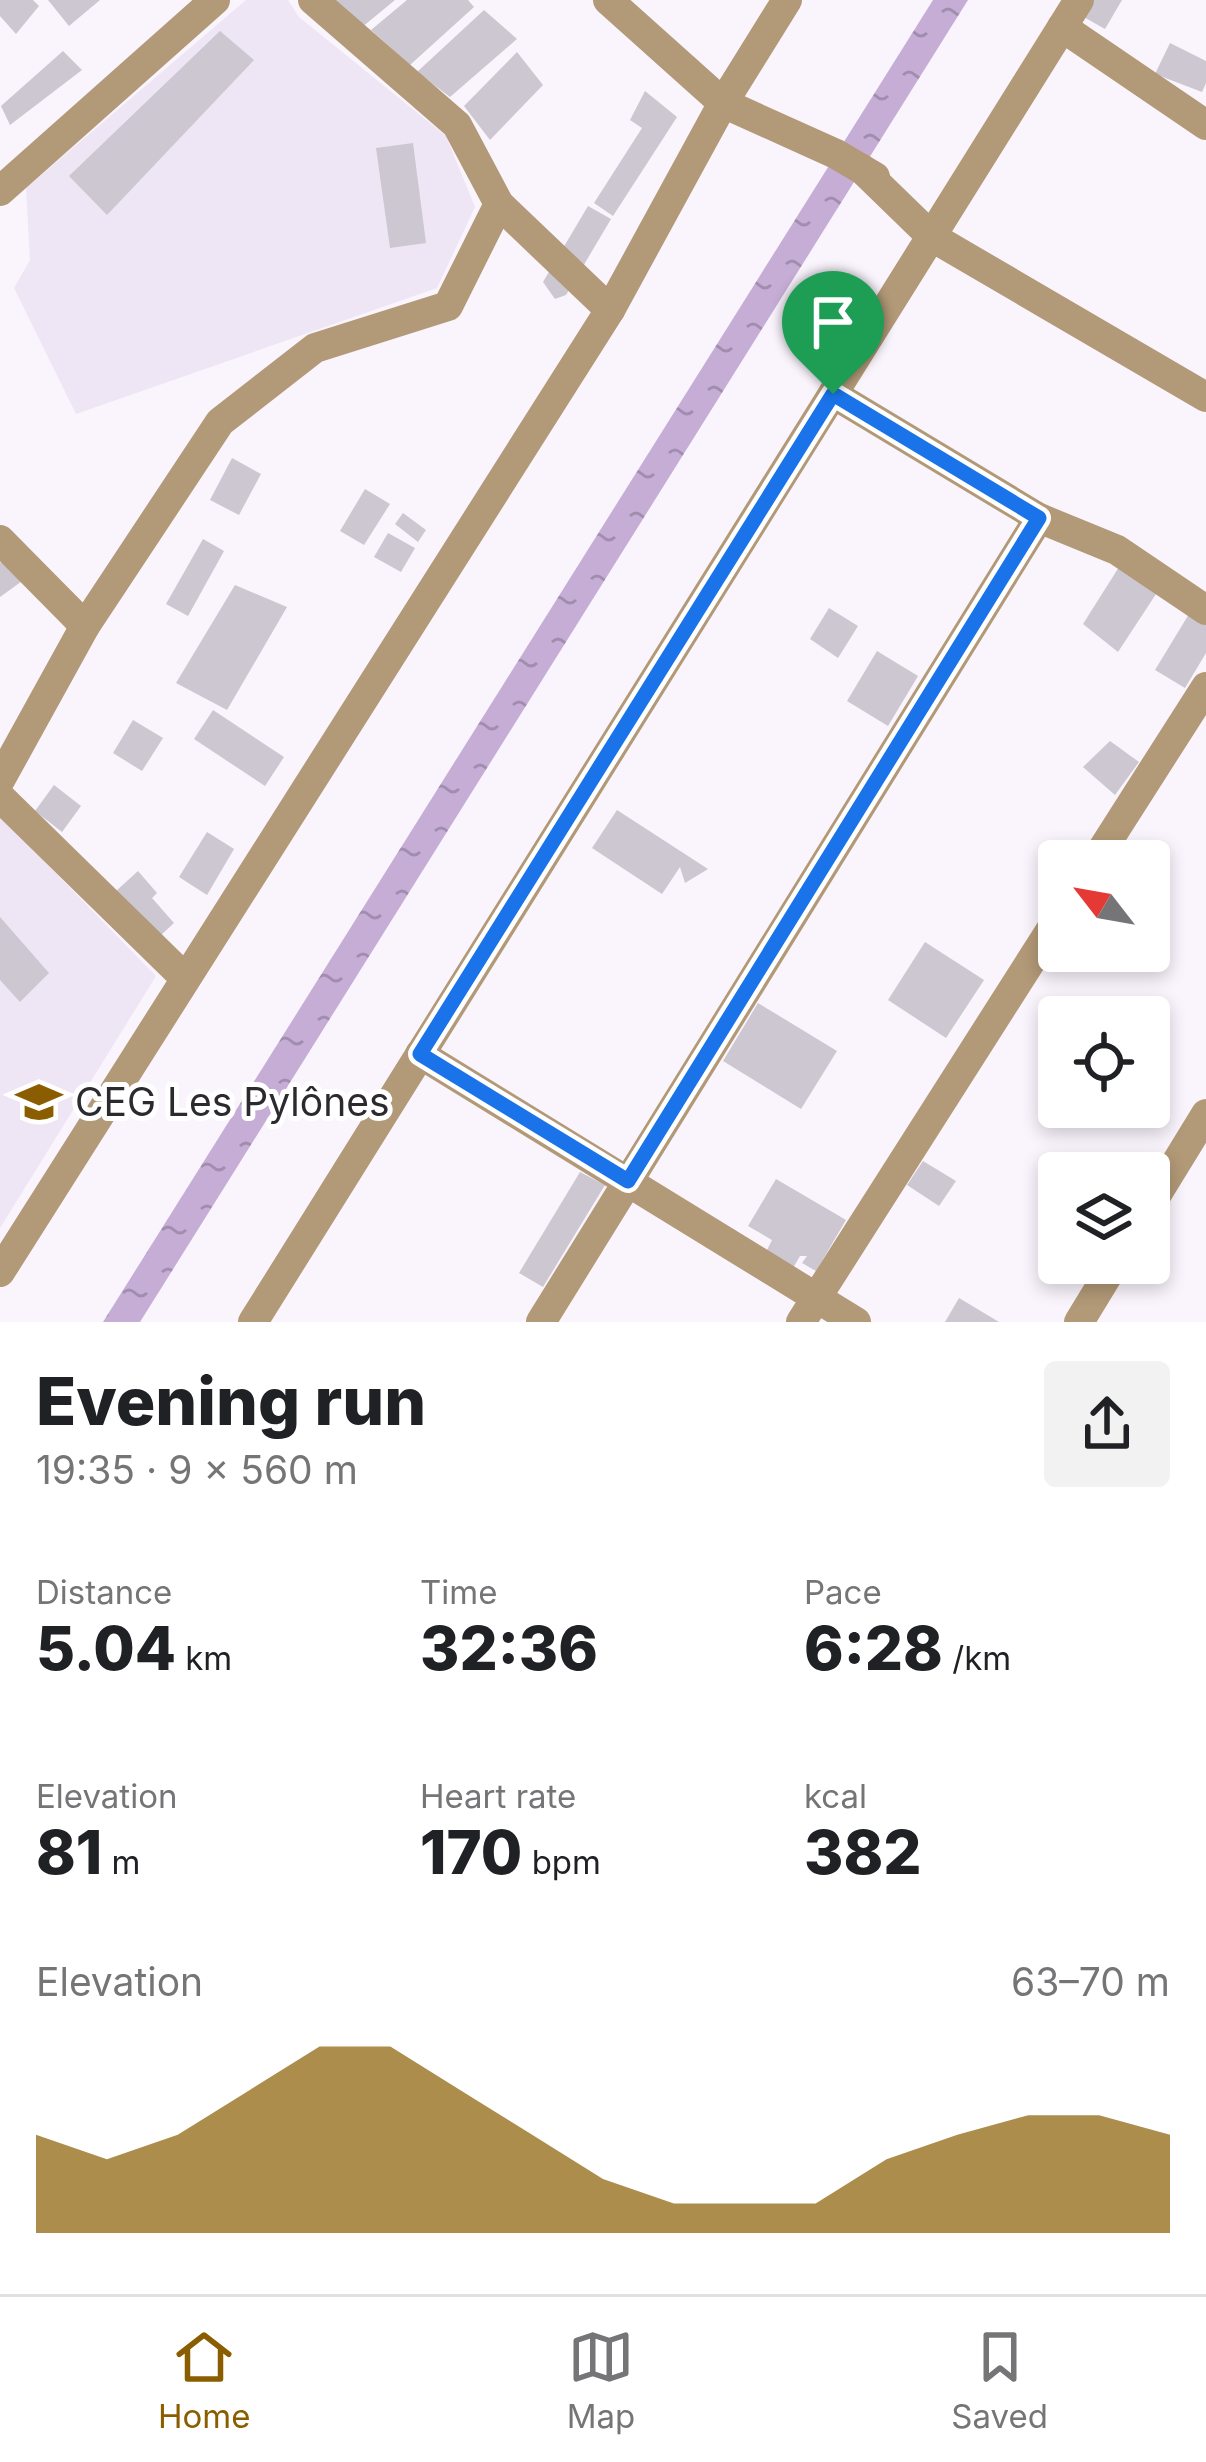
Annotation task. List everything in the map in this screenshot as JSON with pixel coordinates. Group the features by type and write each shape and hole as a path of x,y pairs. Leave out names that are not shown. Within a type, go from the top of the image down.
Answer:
{"street":[{"path":"0,191 215,0"},
{"path":"313,0 457,125 499,204 610,310"},
{"path":"608,0 724,103 849,162 937,228 1206,397"},
{"path":"0,1272 610,310 724,103 787,0"},
{"path":"253,1322 1079,0"},
{"path":"1062,27 1206,125"},
{"path":"0,780 85,626 220,422 315,348 448,306 499,204"},
{"path":"833,394 1039,518 1117,550 1206,610"},
{"path":"541,1322 1039,518"},
{"path":"0,540 85,626"},
{"path":"1108,840 1206,687"},
{"path":"0,796 184,976"},
{"path":"808,1310 1038,950"},
{"path":"420,1054 628,1181 808,1310 856,1322"},
{"path":"1170,1173 1206,1114"},
{"path":"1079,1322 1102,1284"}],"shaded area":[{"path":"246,0 288,0 299,17 446,136 475,207 437,288 76,414 14,288 30,260 26,188"},
{"name":"CEG Les Pylônes","path":"0,816 156,976 0,1228"}],"water":[{"path":"933,0 968,0 140,1322 103,1322"}],"building":[{"path":"0,0 33,0 39,6 16,34 0,16"},
{"path":"48,0 100,0 69,26"},
{"path":"327,0 395,0 361,28"},
{"path":"407,0 468,0 474,7 410,65 371,30"},
{"path":"1092,0 1122,0 1105,29 1082,16"},
{"path":"484,10 517,39 450,97 417,72"},
{"path":"220,31 254,60 107,215 69,176"},
{"path":"1170,43 1206,61 1202,92 1155,74"},
{"path":"63,51 82,70 10,125 1,106"},
{"path":"517,52 543,85 490,140 464,106"},
{"path":"645,91 677,117 613,216 594,203 642,128 630,120"},
{"path":"413,143 426,243 390,248 376,148"},
{"path":"588,206 611,219 566,295 555,299 543,282"},
{"path":"232,458 261,474 239,515 210,500"},
{"path":"365,489 390,504 364,545 340,531"},
{"path":"403,513 426,530 418,542 395,524"},
{"path":"388,533 415,548 401,572 374,557"},
{"path":"203,539 224,551 188,616 166,604"},
{"path":"10,556 25,579 0,597 0,563"},
{"path":"1119,567 1156,594 1118,652 1083,624"},
{"path":"235,585 287,607 227,710 176,683"},
{"path":"829,608 858,626 838,658 810,639"},
{"path":"1189,614 1206,624 1206,653 1185,688 1155,670"},
{"path":"877,651 918,676 888,726 847,701"},
{"path":"213,710 284,757 265,786 194,739"},
{"path":"133,720 163,738 142,771 113,753"},
{"path":"1110,741 1139,762 1115,795 1083,767"},
{"path":"54,785 81,806 62,832 35,811"},
{"path":"617,810 708,869 685,883 680,867 662,894 592,848"},
{"path":"207,832 234,849 207,895 179,877"},
{"path":"138,871 157,893 152,898 174,923 146,949 104,902"},
{"path":"0,917 49,973 20,1002 0,980"},
{"path":"925,942 984,980 946,1038 888,1000"},
{"path":"758,1003 837,1051 801,1109 723,1061"},
{"path":"923,1161 956,1181 939,1206 907,1185"},
{"path":"580,1172 605,1185 543,1287 519,1273"},
{"path":"776,1179 846,1220 816,1271 802,1263 807,1256 800,1256 793,1268 766,1252 772,1240 748,1226"},
{"path":"959,1298 999,1322 945,1322"}],"place":[{"name":"CEG Les Pylônes","path":"39,1102"}],"route":[{"path":"833,394 1039,518 628,1181 420,1054 833,394"}]}
